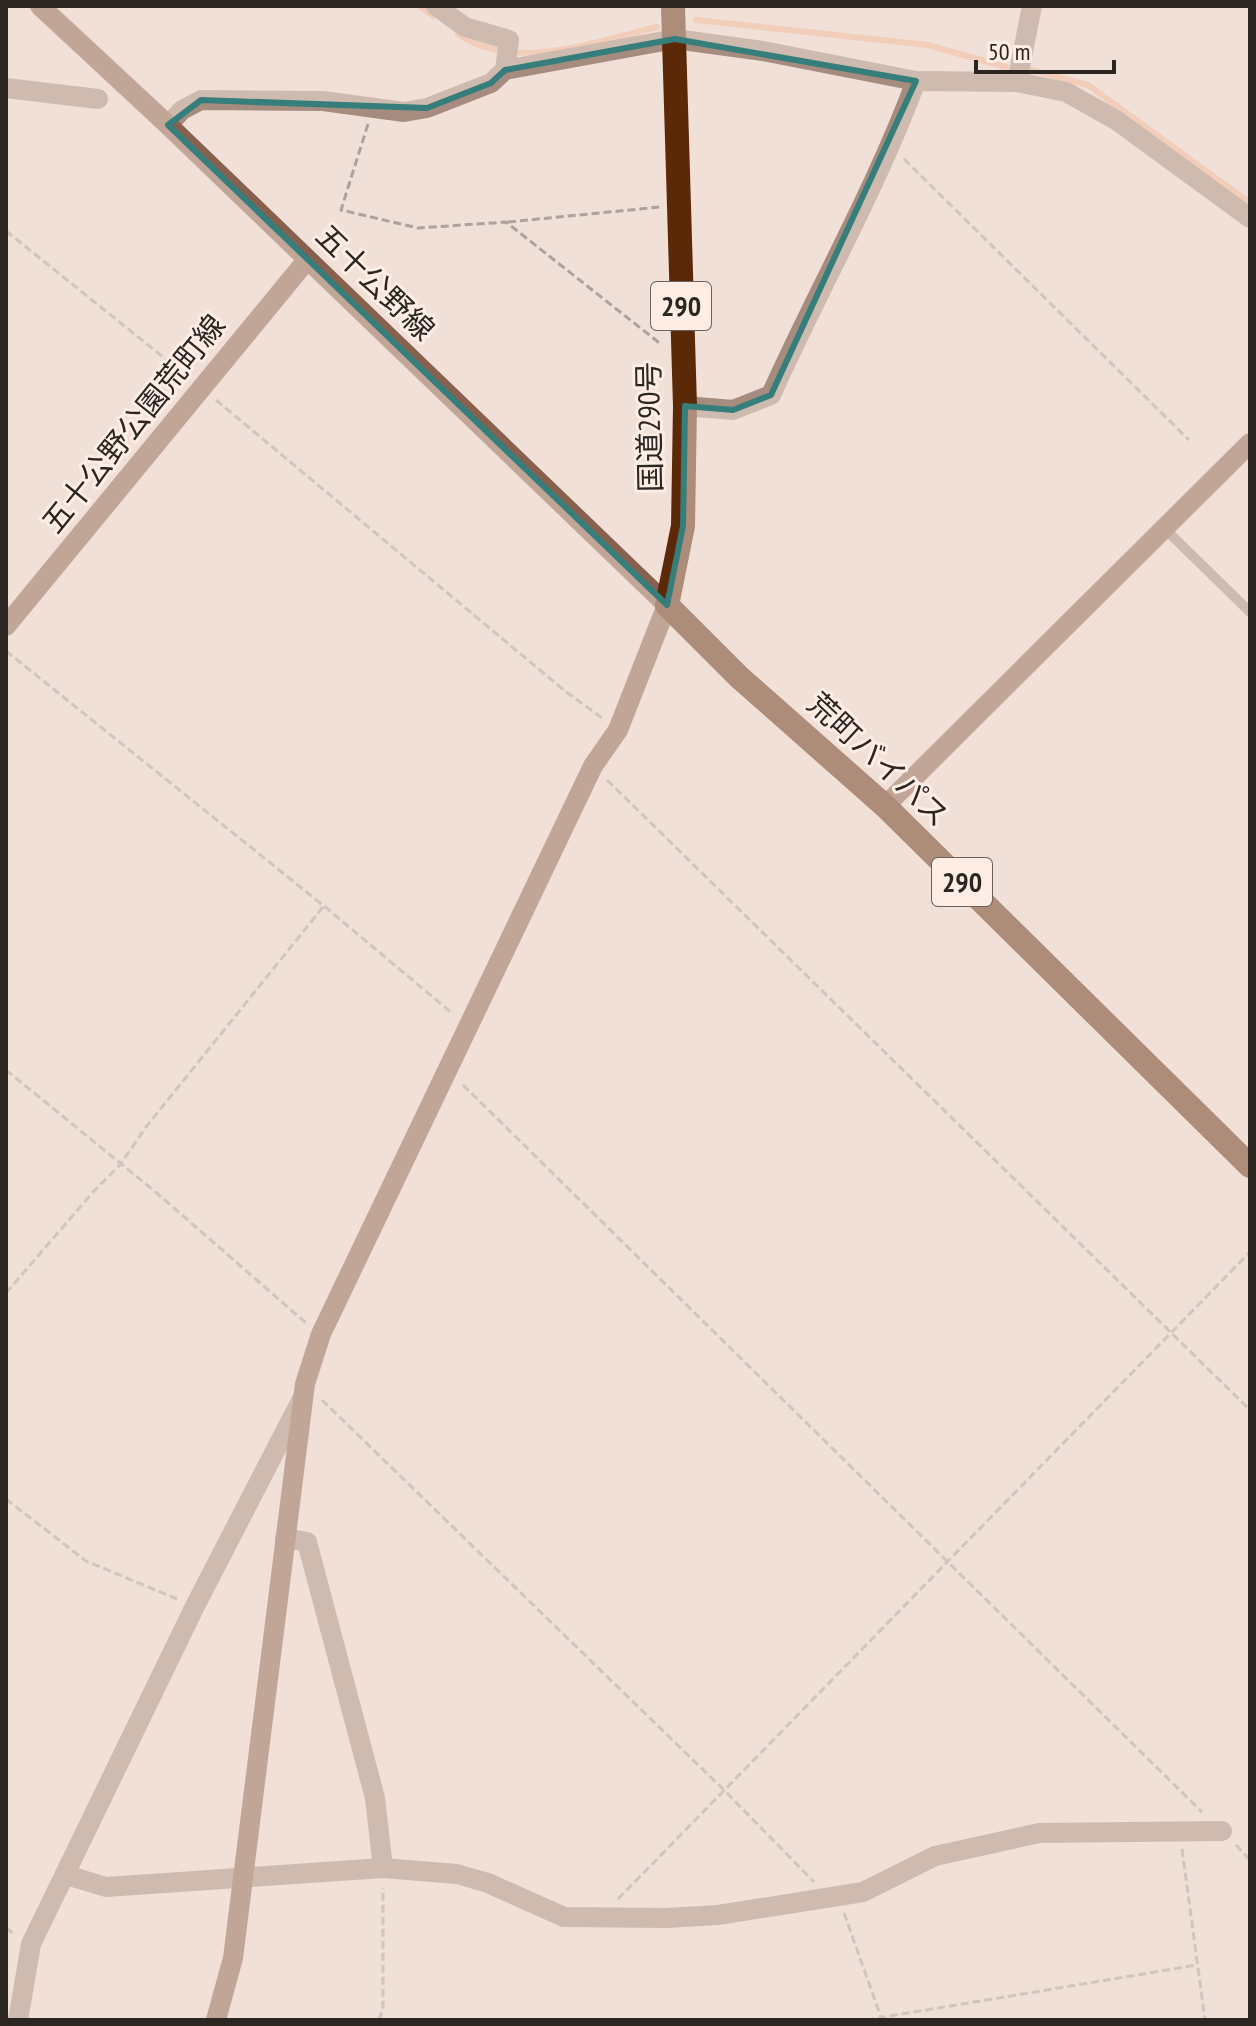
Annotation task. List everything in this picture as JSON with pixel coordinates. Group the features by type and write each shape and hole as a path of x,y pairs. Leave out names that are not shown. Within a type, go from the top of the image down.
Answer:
{"highway":[{"name":"国道290号","path":"667,605 683,526 685,406 681,360 673,6"},
{"name":"荒町バイパス","path":"667,605 739,677 885,806 1250,1166"}],"street":[{"name":"五十公野線","path":"40,6 667,605"},
{"path":"436,6 465,27 509,40 505,70"},
{"path":"1017,82 1032,6"},
{"path":"168,125 182,110 201,100 323,101 404,112 427,108 491,83 505,70 675,39 763,51 916,81 1017,82 1066,92 1116,120 1250,218"},
{"path":"685,406 733,410 771,395 811,307 858,217 916,81"},
{"path":"6,88 98,99"},
{"name":"五十公野公園荒町線","path":"6,626 307,260"},
{"path":"885,806 1250,443"},
{"path":"216,2020 233,1958 304,1390 321,1334 593,766 618,730 667,605"},
{"path":"18,2020 31,1944 304,1390"},
{"path":"285,1538 307,1542 375,1798 383,1868"},
{"path":"66,1875 106,1887 383,1868 457,1874 488,1883 564,1917 598,1919 718,1915 863,1892 935,1856 1039,1833 1222,1831"}],"lane":[{"path":"1164,528 1250,612"}],"path":[{"path":"373,109 341,210 418,228 679,205"},
{"path":"890,145 1189,440"},
{"path":"506,222 681,360"},
{"path":"6,231 202,388 565,691 618,730"},
{"path":"6,651 324,906 469,1027"},
{"path":"593,766 1250,1410"},
{"path":"6,1293 120,1165 146,1127 324,906"},
{"path":"6,1070 158,1194 321,1334"},
{"path":"448,1070 1250,1860"},
{"path":"598,1919 1250,1252"},
{"path":"304,1390 725,1791 842,1910 882,2018"},
{"path":"6,1499 86,1561 195,1606"},
{"path":"1180,1833 1205,2020"},
{"path":"379,2020 383,2009 383,1868"},
{"path":"866,2020 1197,1965"}],"highlighted area":[{"path":"675,39 916,81 771,395 733,410 685,406 683,526 667,605 168,125 201,100 427,108 491,83 505,70"}],"waterway":[{"path":"420,6 433,16"},
{"path":"696,20 928,45 1006,67"},
{"path":"458,34 480,45 530,53 582,46 657,27"},
{"path":"1028,69 1088,85 1250,203"}]}
